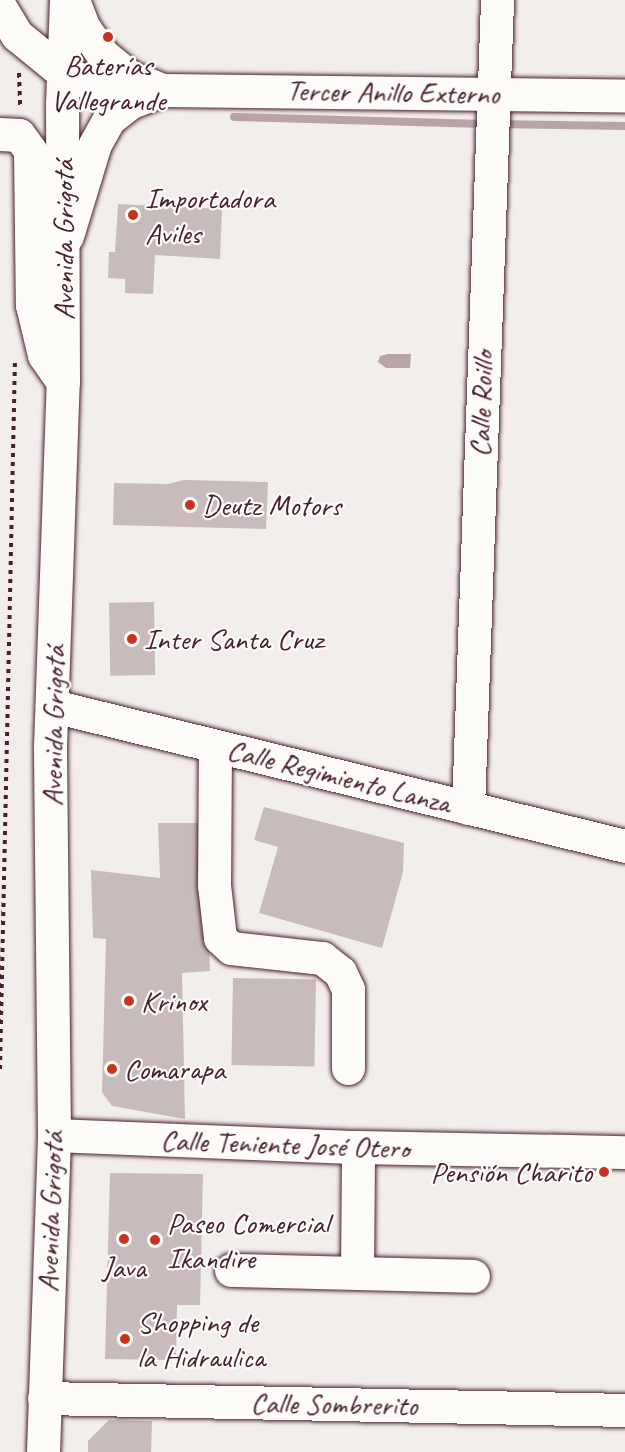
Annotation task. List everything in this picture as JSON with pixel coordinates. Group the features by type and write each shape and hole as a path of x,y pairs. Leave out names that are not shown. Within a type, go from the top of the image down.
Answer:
{"street":[{"name":"Avenida Grigotá","path":"43,1452 54,1135 53,706 63,382 62,72 66,0"},
{"name":"Tercer Anillo Externo","path":"73,0 84,28 103,55 130,77 162,90 491,99 625,96"},
{"name":"Calle Roillo","path":"468,808 489,148 497,0"},
{"path":"0,7 17,35 62,72 100,87 162,90"},
{"name":"Tercer Anillo Externo","path":"64,244 95,144 109,119 131,102 162,90"},
{"path":"10,134 30,150 32,306 44,355 63,382"},
{"name":"Calle Regimiento Lanza","path":"53,706 625,846"},
{"path":"214,746 214,885 220,938 231,948 322,958 340,972 348,989 348,1068"},
{"name":"Calle Teniente José Otero","path":"54,1135 358,1147 625,1152"},
{"path":"357,1273 358,1147"},
{"path":"231,1270 473,1276"},
{"name":"Calle Sombrerito","path":"44,1398 625,1410"}],"path":[{"path":"10,134 17,35"},
{"path":"0,1070 15,350"}],"shaded area":[{"path":"411,354 410,368 386,368 378,362 380,356"}],"building":[{"path":"118,204 222,209 220,259 155,255 153,294 125,293 125,279 108,278 109,252 115,252"},
{"name":"Deutz Motors","path":"184,480 268,482 266,529 113,525 114,483 168,484"},
{"name":"Inter Santa Cruz","path":"154,602 155,675 110,676 109,603"},
{"path":"264,807 404,843 403,872 382,948 259,913 278,847 254,840"},
{"path":"158,823 203,823 210,971 182,973 185,1119 112,1106 102,1092 106,939 93,938 91,870 160,878"},
{"path":"233,978 316,979 314,1066 231,1065"},
{"name":"Paseo Comercial Ikandire","path":"110,1173 203,1174 200,1305 177,1305 176,1360 105,1359"},
{"path":"109,1420 152,1421 151,1452 88,1452 88,1441"}],"waterway":[{"path":"234,117 484,124"},
{"path":"499,124 625,126"}],"place":[{"name":"Baterías Vallegrande","path":"108,37"},
{"name":"Importadora Aviles","path":"133,215"},
{"name":"Deutz Motors","path":"190,505"},
{"name":"Inter Santa Cruz","path":"132,639"},
{"name":"Krinox","path":"129,1001"},
{"name":"Comarapa","path":"112,1069"},
{"name":"Pensión Charito","path":"604,1172"},
{"name":"Java","path":"124,1239"},
{"name":"Paseo Comercial Ikandire","path":"155,1240"},
{"name":"Shopping de la Hidraulica","path":"125,1339"}]}
